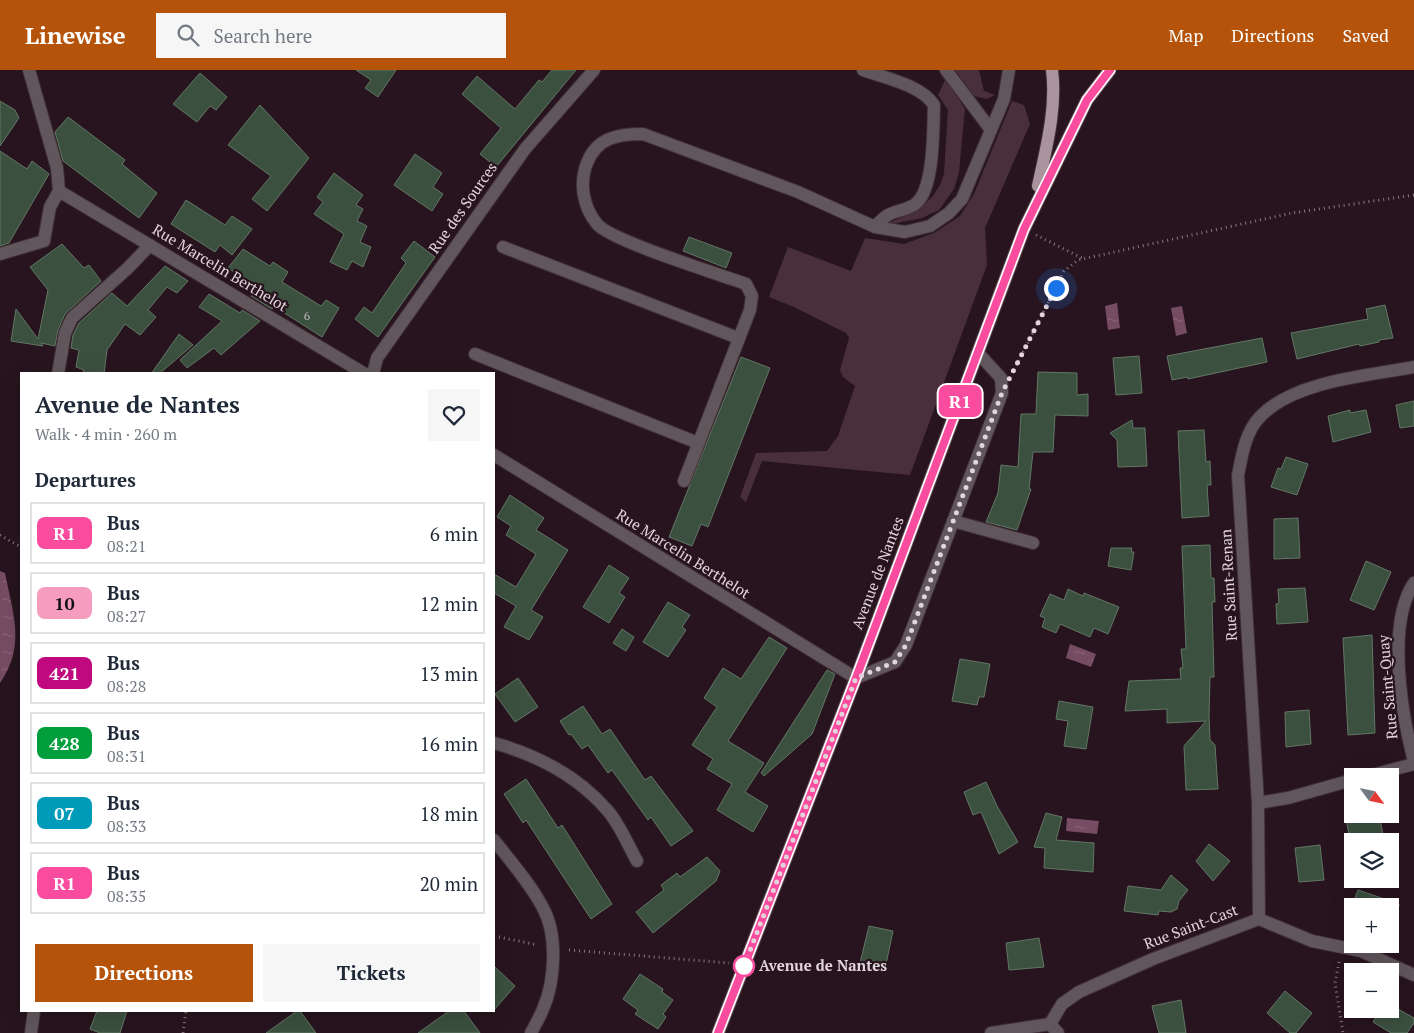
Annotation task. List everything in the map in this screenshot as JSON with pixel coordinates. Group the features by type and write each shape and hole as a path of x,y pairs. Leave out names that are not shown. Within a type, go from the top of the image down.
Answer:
{"main road":[{"name":"Avenue de Nantes","path":"1033,208 1049,138 1054,85 1052,70"},
{"name":"Avenue de Nantes","path":"718,1033 856,678 1024,229 1087,100 1110,70"}],"street":[{"path":"0,254 44,241 50,207 59,191 57,168 30,70"},
{"name":"Rue des Sources","path":"374,372 377,358 490,195 525,149 594,70"},
{"path":"863,70 914,89 929,97 934,105 928,180 923,193 915,204 886,214 875,227"},
{"path":"946,70 991,130"},
{"path":"684,481 750,310 752,296 746,284 621,238 597,224 588,208 582,185 587,163 601,142 618,134 644,134 798,192 875,227 905,232 930,226 949,213 962,199 1004,99 1009,70"},
{"name":"Rue Marcelin Berthelot","path":"59,191 362,372"},
{"path":"58,372 65,333 72,318 128,268 150,245"},
{"path":"503,247 738,338"},
{"path":"476,354 698,444"},
{"path":"856,678 895,662 906,645 1002,393 1001,378 978,354"},
{"name":"Rue Saint-Renan","path":"1259,919 1258,803 1238,475 1245,442 1258,418 1290,396 1345,380 1414,367"},
{"name":"Rue Marcelin Berthelot","path":"495,456 856,678"},
{"path":"953,521 1033,543"},
{"name":"Rue Saint-Quay","path":"1414,583 1406,594 1400,614 1398,637 1406,730 1414,763"},
{"path":"495,743 523,751 557,768 584,788 609,812 637,861"},
{"path":"1396,768 1414,763"},
{"path":"1258,803 1288,798 1344,782"},
{"path":"495,841 533,891 544,910 550,930 552,949 550,986 543,1009 530,1033"},
{"name":"Rue Saint-Cast","path":"1054,1028 1062,1004 1079,992 1153,959 1259,919 1312,941 1361,951 1414,975"},
{"path":"31,1033 34,1012"},
{"path":"991,1033 1054,1028"}],"path":[{"path":"1002,393 1064,271 1083,258 1292,213 1414,195"},
{"path":"1024,229 1083,258"},
{"path":"0,535 20,546"},
{"path":"495,936 552,949 745,964"},
{"path":"1342,947 1335,983 1343,1033"},
{"path":"183,1033 186,1012"}],"shaded area":[{"path":"955,70 979,70 984,91 995,95 987,99 974,96"},
{"path":"946,78 965,109 959,172 954,189 939,210 922,218 892,224 885,222 891,222 918,210 933,196 941,183 944,173 948,110 938,95"},
{"path":"1012,101 1024,105 1030,124 985,228 987,265 910,475 762,461 746,502 740,497 756,453 827,451 838,436 855,386 843,377 840,370 849,338 846,333 794,307 769,297 788,247 851,271 865,238 904,244 934,233 960,216 974,194"}],"water":[{"path":"1117,303 1120,328 1108,330 1105,306"},
{"path":"1182,306 1187,333 1176,336 1171,308"},
{"path":"0,571 5,573 14,616 15,643 13,656 0,683"},
{"path":"1070,644 1096,654 1091,667 1066,658"},
{"path":"1067,818 1099,821 1097,834 1066,831"}],"building":[{"path":"356,70 396,70 378,97 365,88 371,80"},
{"path":"552,70 576,70 496,167 480,154 501,128 462,94 477,76 515,109 539,80 542,82"},
{"path":"200,73 227,97 216,110 210,106 197,122 173,104"},
{"path":"0,101 15,110 19,118 0,146"},
{"path":"260,105 309,158 267,211 252,199 271,176 228,145"},
{"path":"68,117 125,160 122,164 157,193 139,218 63,161 55,132"},
{"path":"0,151 27,169 32,161 49,174 9,243 0,246"},
{"path":"415,154 442,173 433,187 443,194 432,211 394,185"},
{"path":"334,173 363,195 356,205 363,209 357,221 367,226 360,242 371,247 363,267 352,261 347,270 330,262 344,234 314,214 323,202 317,197"},
{"path":"186,200 225,225 232,216 252,229 232,255 220,245 215,252 171,224"},
{"path":"689,237 732,253 726,268 683,251"},
{"path":"414,241 435,257 378,337 355,319 364,307 372,313 406,263 401,258"},
{"path":"62,244 84,268 89,265 101,281 65,314 58,330 55,346 11,341 16,309 38,339 48,290 30,267"},
{"path":"243,249 270,266 273,262 288,272 282,282 321,306 326,300 339,308 322,337 275,307 272,309 251,296 256,288 228,268"},
{"path":"165,266 188,281 177,293 167,287 148,310 156,317 140,335 125,324 107,350 104,372 84,372 84,370 76,367 79,350 71,348 73,335 79,323 112,293 127,306"},
{"path":"209,294 240,313 242,310 260,321 221,355 214,348 187,368 180,360 222,321 199,307"},
{"path":"1385,305 1393,338 1297,359 1291,333 1368,319 1366,309"},
{"path":"179,334 193,345 161,372 152,372"},
{"path":"1262,338 1267,362 1188,379 1187,377 1172,380 1167,356"},
{"path":"1139,356 1142,393 1116,395 1113,358"},
{"path":"741,357 770,368 708,527 701,524 692,546 669,537"},
{"path":"1038,372 1077,373 1077,395 1088,394 1088,416 1055,415 1053,452 1033,452 1029,489 1031,489 1017,530 986,522 998,493 1001,465 1018,467 1021,414 1036,414"},
{"path":"1414,401 1414,426 1400,428 1396,405"},
{"path":"1350,410 1350,413 1366,410 1371,432 1333,442 1328,416"},
{"path":"1132,420 1133,428 1145,428 1147,466 1118,467 1117,440 1110,433"},
{"path":"1204,430 1206,462 1210,461 1211,485 1207,485 1209,516 1182,518 1178,431"},
{"path":"1286,457 1308,464 1297,495 1271,487 1278,468 1281,469"},
{"path":"510,495 544,518 536,530 568,550 531,610 543,617 529,640 504,627 516,606 495,594 495,575 516,587 536,554 506,535 511,526 497,517"},
{"path":"1298,518 1300,558 1274,559 1274,519"},
{"path":"1210,545 1211,578 1214,578 1215,602 1212,602 1214,677 1210,677 1209,716 1210,740 1215,745 1218,789 1186,790 1184,746 1206,721 1167,723 1167,709 1125,711 1129,681 1181,679 1180,668 1183,668 1181,649 1186,649 1182,546"},
{"path":"1111,548 1132,548 1131,552 1134,552 1131,570 1108,566"},
{"path":"1366,561 1391,572 1374,610 1350,600"},
{"path":"609,565 629,578 619,593 625,597 609,623 583,607"},
{"path":"1305,588 1308,622 1277,624 1276,604 1279,603 1278,589"},
{"path":"1068,589 1083,596 1084,593 1119,607 1108,634 1094,628 1090,637 1060,624 1056,633 1042,627 1045,618 1040,616 1050,594 1064,600"},
{"path":"668,602 690,615 682,627 686,630 668,657 643,642"},
{"path":"622,629 634,637 626,651 613,643"},
{"path":"1372,635 1375,733 1348,735 1343,638"},
{"path":"769,637 787,648 728,741 764,763 745,792 768,806 753,832 717,810 732,784 707,769 713,759 692,745 717,707 704,698 723,668 741,679"},
{"path":"960,659 990,664 984,697 979,697 977,705 952,701"},
{"path":"827,670 835,674 812,734 764,776 761,773"},
{"path":"518,678 538,707 515,722 495,694"},
{"path":"1059,701 1093,707 1086,749 1064,746 1068,721 1056,719"},
{"path":"583,706 602,734 610,729 645,780 651,776 693,831 671,846 651,817 648,820 612,770 608,773 588,745 582,749 571,734 569,735 560,721"},
{"path":"1309,710 1311,744 1286,747 1285,712"},
{"path":"526,779 558,828 562,825 612,904 591,919 526,820 523,823 504,794"},
{"path":"986,782 997,806 1018,842 999,854 981,812 973,815 964,792"},
{"path":"1046,813 1062,817 1056,840 1094,843 1093,872 1044,868 1045,848 1034,847"},
{"path":"1347,823 1381,823 1383,833 1349,833"},
{"path":"1209,844 1230,861 1213,881 1196,861"},
{"path":"1320,845 1324,880 1299,882 1295,848"},
{"path":"707,857 720,871 716,881 653,933 636,912 664,890 661,885 677,873 680,877"},
{"path":"1171,875 1188,890 1179,901 1177,909 1171,912 1159,911 1158,915 1124,911 1128,886 1161,890"},
{"path":"1358,890 1381,898 1355,898"},
{"path":"869,926 893,931 885,969 860,963"},
{"path":"1039,938 1044,967 1009,970 1006,943"},
{"path":"495,967 515,986 495,1009"},
{"path":"640,974 663,989 662,992 673,1000 663,1014 666,1017 658,1029 635,1014 638,1010 623,999"},
{"path":"1285,991 1312,1013 1296,1033 1290,1033 1267,1013"},
{"path":"1181,1000 1186,1033 1159,1033 1152,1006"},
{"path":"1399,1010 1414,1018 1414,1023 1407,1033 1391,1033 1373,1022 1375,1018 1399,1018"},
{"path":"97,1012 127,1012 120,1033 100,1033 90,1029"},
{"path":"296,1012 301,1012 316,1033 266,1033"},
{"path":"448,1012 465,1012 480,1033 418,1033"}],"bus line":[{"name":"R1","path":"718,1033 856,678 1024,229 1087,100 1110,70"}],"place":[{"name":"Avenue de Nantes","path":"744,966"}],"route":[{"path":"744,966 856,678 895,662 906,645 1002,393 1056,288"}]}
